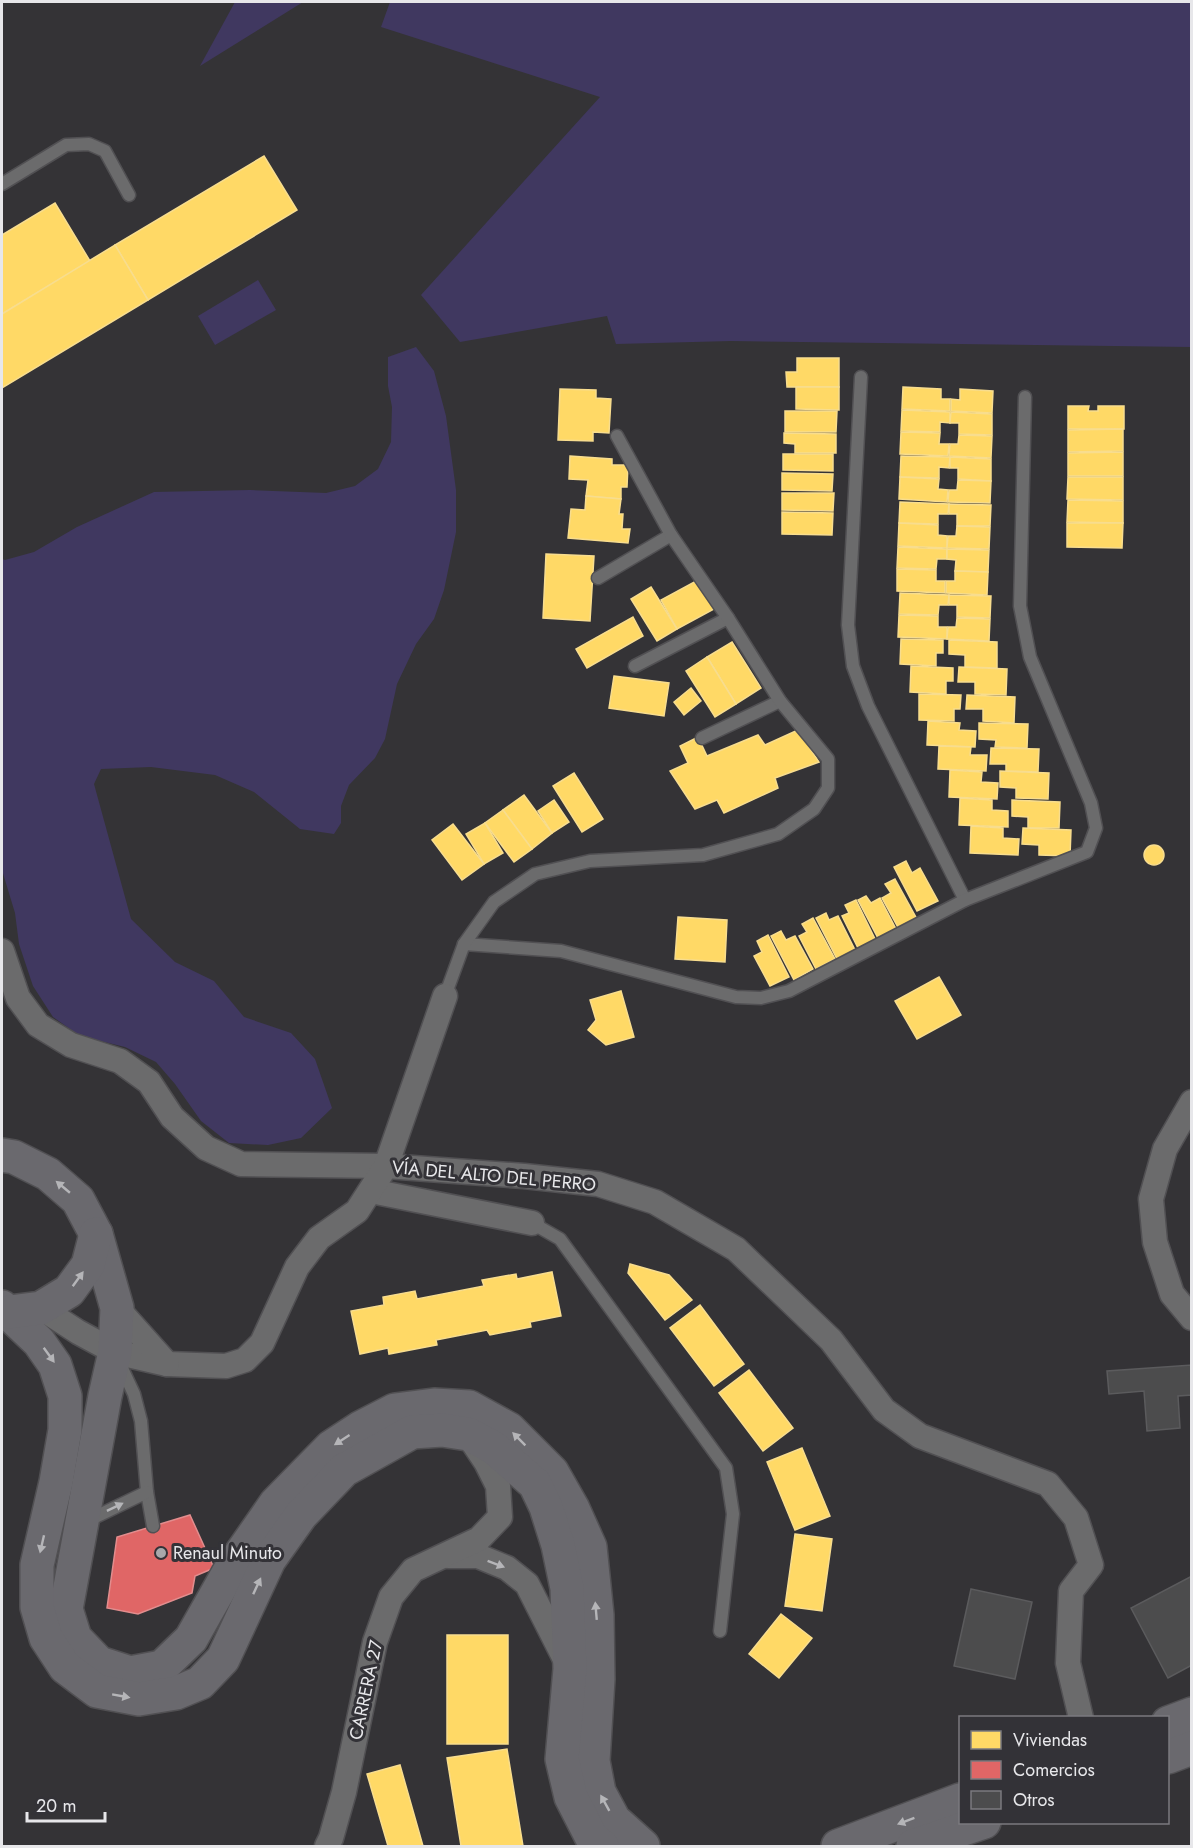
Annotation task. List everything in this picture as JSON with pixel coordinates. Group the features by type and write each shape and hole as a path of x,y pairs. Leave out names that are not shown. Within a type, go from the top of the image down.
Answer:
{"main road":[{"path":"2,1155 14,1156 48,1174 78,1200 96,1234 117,1308 115,1352 66,1609 75,1638 99,1663 129,1673 162,1667 191,1639 233,1565 276,1503 331,1447 360,1428 395,1410 434,1405 469,1407 509,1429 552,1472 573,1509 590,1547 597,1615 598,1679 593,1761 598,1792 615,1820 643,1846"},
{"path":"5,1310 41,1308 69,1291 88,1265 96,1234"},
{"path":"5,1310 39,1342 56,1365 65,1396 65,1430 37,1565 37,1607 46,1638 65,1667 97,1691 139,1699 176,1693 200,1683 223,1659 269,1560 300,1515 344,1470 412,1432 442,1430 468,1434 494,1448 535,1484 546,1507 558,1545 567,1588 570,1669 562,1759 571,1797 592,1838 602,1846"},
{"path":"1169,1722 1191,1714"},
{"path":"1169,1756 1191,1748"},
{"path":"838,1846 959,1800"},
{"path":"913,1846 978,1824"}],"street":[{"name":"VÍA DEL ALTO DEL PERRO","path":"2,951 18,998 38,1025 71,1045 120,1061 149,1082 172,1117 206,1148 241,1164 386,1166 598,1184 655,1202 735,1249 831,1340 884,1410 920,1436 1048,1484 1076,1518 1091,1565 1071,1591 1068,1663 1081,1716"},
{"path":"41,1308 115,1352 167,1364 226,1366 245,1360 262,1343 297,1267 319,1238 357,1211 386,1166 445,996"},
{"path":"1191,1102 1164,1149 1151,1199 1155,1242 1172,1294 1191,1318"},
{"path":"371,1191 532,1223"},
{"path":"117,1308 167,1364"},
{"name":"CARRERA 27","path":"331,1844 375,1642 391,1597 413,1570 479,1539 500,1517 498,1486 486,1461 468,1434"},
{"name":"CARRERA 27","path":"439,1556 478,1556 507,1568 527,1584 570,1669"}],"lane":[{"path":"2,184 66,146 89,144 105,151 129,195"},
{"path":"861,377 848,625 853,666 868,706 965,900"},
{"path":"464,944 561,951 735,997 761,998 789,991 965,900 1087,852 1096,828 1091,804 1030,657 1020,606 1025,397"},
{"path":"445,996 464,944 494,902 535,873 590,861 703,855 778,834 814,809 828,788 828,759 780,701 728,618 671,535 617,436"},
{"path":"598,578 671,535"},
{"path":"635,666 728,618"},
{"path":"702,738 780,701"},
{"path":"532,1223 560,1239 726,1468 733,1514 720,1631"},
{"path":"115,1352 134,1394 141,1421 147,1492 153,1526"},
{"path":"83,1523 147,1492"}],"shaded area":[{"path":"235,2 303,2 200,66"},
{"path":"390,2 1191,2 1191,347 731,341 616,344 607,316 460,342 421,295 600,97 381,27"},
{"path":"258,280 276,310 215,345 198,316"},
{"path":"416,347 434,371 446,416 456,490 456,532 444,590 434,619 416,644 397,684 385,739 375,758 349,785 341,806 341,823 334,834 300,829 254,792 215,775 151,767 101,769 94,784 131,919 175,962 214,981 244,1017 291,1033 315,1059 332,1108 301,1138 268,1145 229,1143 201,1121 156,1062 125,1047 80,1036 53,1017 33,986 19,944 15,913 2,870 2,559 34,552 77,527 154,492 250,490 326,493 355,486 378,469 391,442 392,407 388,386 388,357"}],"building: Viviendas":[{"path":"264,156 297,210 148,300 115,245"},
{"path":"55,203 90,261 2,314 2,235"},
{"path":"115,245 148,300 2,388 2,314"},
{"path":"797,358 839,358 839,387 787,387 786,372 797,372"},
{"path":"796,387 839,387 839,410 796,409"},
{"path":"903,387 941,389 941,399 950,399 950,411 902,409"},
{"path":"560,389 596,390 596,398 611,399 609,433 593,432 593,441 558,440"},
{"path":"960,389 993,391 992,413 951,411 951,399 960,400"},
{"path":"1068,406 1089,406 1088,411 1098,411 1098,406 1124,406 1124,429 1068,429"},
{"path":"902,410 950,412 950,423 940,422 940,432 901,431"},
{"path":"785,411 837,411 836,432 785,432"},
{"path":"951,412 992,414 992,435 959,434 959,423 950,423"},
{"path":"1123,429 1123,451 1068,452 1068,430"},
{"path":"901,432 940,433 939,444 949,444 948,456 900,454"},
{"path":"784,433 836,434 836,453 795,453 795,444 784,443"},
{"path":"959,435 992,436 991,458 949,456 950,444 958,444"},
{"path":"1123,452 1123,476 1068,476 1068,453"},
{"path":"783,454 833,454 833,471 783,470"},
{"path":"570,456 612,459 612,465 628,465 627,487 621,487 621,499 586,496 588,480 569,479"},
{"path":"901,456 950,457 949,468 939,467 939,478 900,477"},
{"path":"950,457 991,459 991,481 958,479 958,468 950,468"},
{"path":"782,473 833,474 832,491 782,490"},
{"path":"900,477 939,479 938,489 948,490 947,502 899,499"},
{"path":"1068,477 1123,477 1123,500 1067,499"},
{"path":"958,480 991,481 990,503 948,502 949,490 957,490"},
{"path":"782,493 834,493 833,511 782,510"},
{"path":"586,496 621,499 619,514 623,514 622,529 630,529 628,543 568,538 571,509 585,510"},
{"path":"1068,500 1123,501 1123,523 1067,522"},
{"path":"900,502 949,504 948,514 938,514 938,524 899,523"},
{"path":"949,504 991,505 990,526 957,526 957,514 949,514"},
{"path":"782,512 833,513 832,535 782,534"},
{"path":"899,523 938,525 938,535 947,536 947,548 898,546"},
{"path":"1067,523 1123,523 1122,548 1067,547"},
{"path":"957,526 990,527 989,549 947,548 948,536 956,536"},
{"path":"898,547 947,549 947,559 937,559 936,569 897,568"},
{"path":"947,549 989,550 988,572 955,571 956,560 947,559"},
{"path":"546,554 594,556 590,621 543,618"},
{"path":"897,569 936,570 936,581 945,581 945,593 897,591"},
{"path":"955,571 988,572 987,595 946,593 946,581 955,581"},
{"path":"698,580 714,609 677,629 661,600"},
{"path":"651,587 677,629 657,641 631,599"},
{"path":"900,593 949,595 948,605 939,605 938,615 899,614"},
{"path":"949,595 991,596 990,618 957,617 957,605 949,605"},
{"path":"899,615 938,616 938,627 947,627 947,639 898,637"},
{"path":"633,617 643,636 587,668 576,649"},
{"path":"957,618 990,619 989,641 947,639 948,627 956,627"},
{"path":"901,639 943,640 943,653 936,653 936,666 900,664"},
{"path":"949,640 997,642 997,668 965,667 965,655 949,654"},
{"path":"732,642 761,688 736,704 707,657"},
{"path":"707,657 736,704 715,717 686,671"},
{"path":"911,666 953,668 953,681 946,681 946,694 910,692"},
{"path":"959,667 1007,669 1006,695 975,694 975,682 958,682"},
{"path":"614,676 669,683 664,716 609,708"},
{"path":"691,688 701,701 684,715 674,702"},
{"path":"919,694 961,695 960,709 954,709 954,721 919,720"},
{"path":"967,695 1015,697 1014,723 983,721 983,709 966,709"},
{"path":"928,721 960,723 959,730 976,731 975,747 927,745"},
{"path":"979,723 1028,724 1027,748 995,747 996,740 979,739"},
{"path":"798,730 819,762 775,778 778,788 724,813 717,800 695,809 670,771 688,763 680,746 698,737 707,756 758,735 765,745"},
{"path":"939,746 971,747 970,755 987,755 986,771 938,769"},
{"path":"991,748 1039,749 1038,772 1006,771 1006,764 990,764"},
{"path":"950,770 982,772 981,782 998,783 997,799 949,797"},
{"path":"1000,771 1049,773 1048,799 1016,798 1016,788 1000,787"},
{"path":"574,773 603,819 582,832 553,786"},
{"path":"524,795 552,833 532,849 503,810"},
{"path":"960,798 992,800 992,810 1008,811 1008,827 959,825"},
{"path":"554,800 569,822 552,833 538,811"},
{"path":"1012,800 1060,802 1059,828 1028,828 1028,817 1012,816"},
{"path":"503,810 532,849 514,862 485,823"},
{"path":"485,823 503,853 484,864 466,834"},
{"path":"453,824 484,864 462,880 432,840"},
{"path":"971,826 1003,828 1003,838 1019,839 1018,855 970,853"},
{"path":"1023,828 1071,830 1070,856 1039,855 1039,845 1022,844"},
{"path":"1154,845 1161,848 1164,855 1161,862 1154,865 1147,862 1144,855 1147,848"},
{"path":"906,861 912,873 920,868 938,901 917,911 894,867"},
{"path":"895,879 918,921 900,931 882,898 891,893 885,884"},
{"path":"866,896 871,903 880,898 897,931 879,940 858,900"},
{"path":"856,900 876,941 859,950 842,916 849,913 845,905"},
{"path":"826,913 829,920 838,916 855,950 837,959 816,918"},
{"path":"678,917 727,920 725,962 675,959"},
{"path":"813,918 835,959 816,969 799,936 807,932 802,924"},
{"path":"781,931 786,940 795,936 813,969 794,980 771,936"},
{"path":"768,935 789,977 770,986 754,956 762,952 757,941"},
{"path":"939,977 961,1015 917,1039 895,1001"},
{"path":"621,991 634,1037 606,1045 588,1030 596,1020 590,1000"},
{"path":"630,1264 669,1275 692,1300 665,1320 628,1273"},
{"path":"552,1272 561,1316 530,1322 531,1327 490,1335 487,1330 436,1340 437,1345 389,1354 388,1348 360,1354 351,1311 384,1305 383,1297 415,1291 417,1299 484,1286 482,1280 516,1274 517,1279"},
{"path":"700,1305 744,1364 714,1386 670,1328"},
{"path":"749,1370 793,1428 763,1451 719,1393"},
{"path":"802,1448 830,1516 795,1530 767,1462"},
{"path":"795,1534 832,1539 822,1611 785,1606"},
{"path":"781,1614 812,1638 779,1678 749,1654"},
{"path":"447,1635 508,1635 508,1744 447,1744"},
{"path":"507,1749 523,1846 461,1846 447,1758"},
{"path":"400,1765 423,1846 388,1846 367,1774"}],"building: Comercios":[{"name":"Renaul Minuto","path":"190,1515 214,1568 195,1576 192,1593 138,1614 107,1608 117,1537"}],"building: Otros":[{"path":"1192,1365 1192,1395 1178,1396 1180,1428 1147,1431 1144,1391 1109,1394 1107,1371"},
{"path":"1192,1576 1192,1665 1168,1678 1131,1608"},
{"path":"971,1589 1032,1602 1015,1679 954,1666"}],"place":[{"name":"Renaul Minuto","path":"161,1553"}]}
